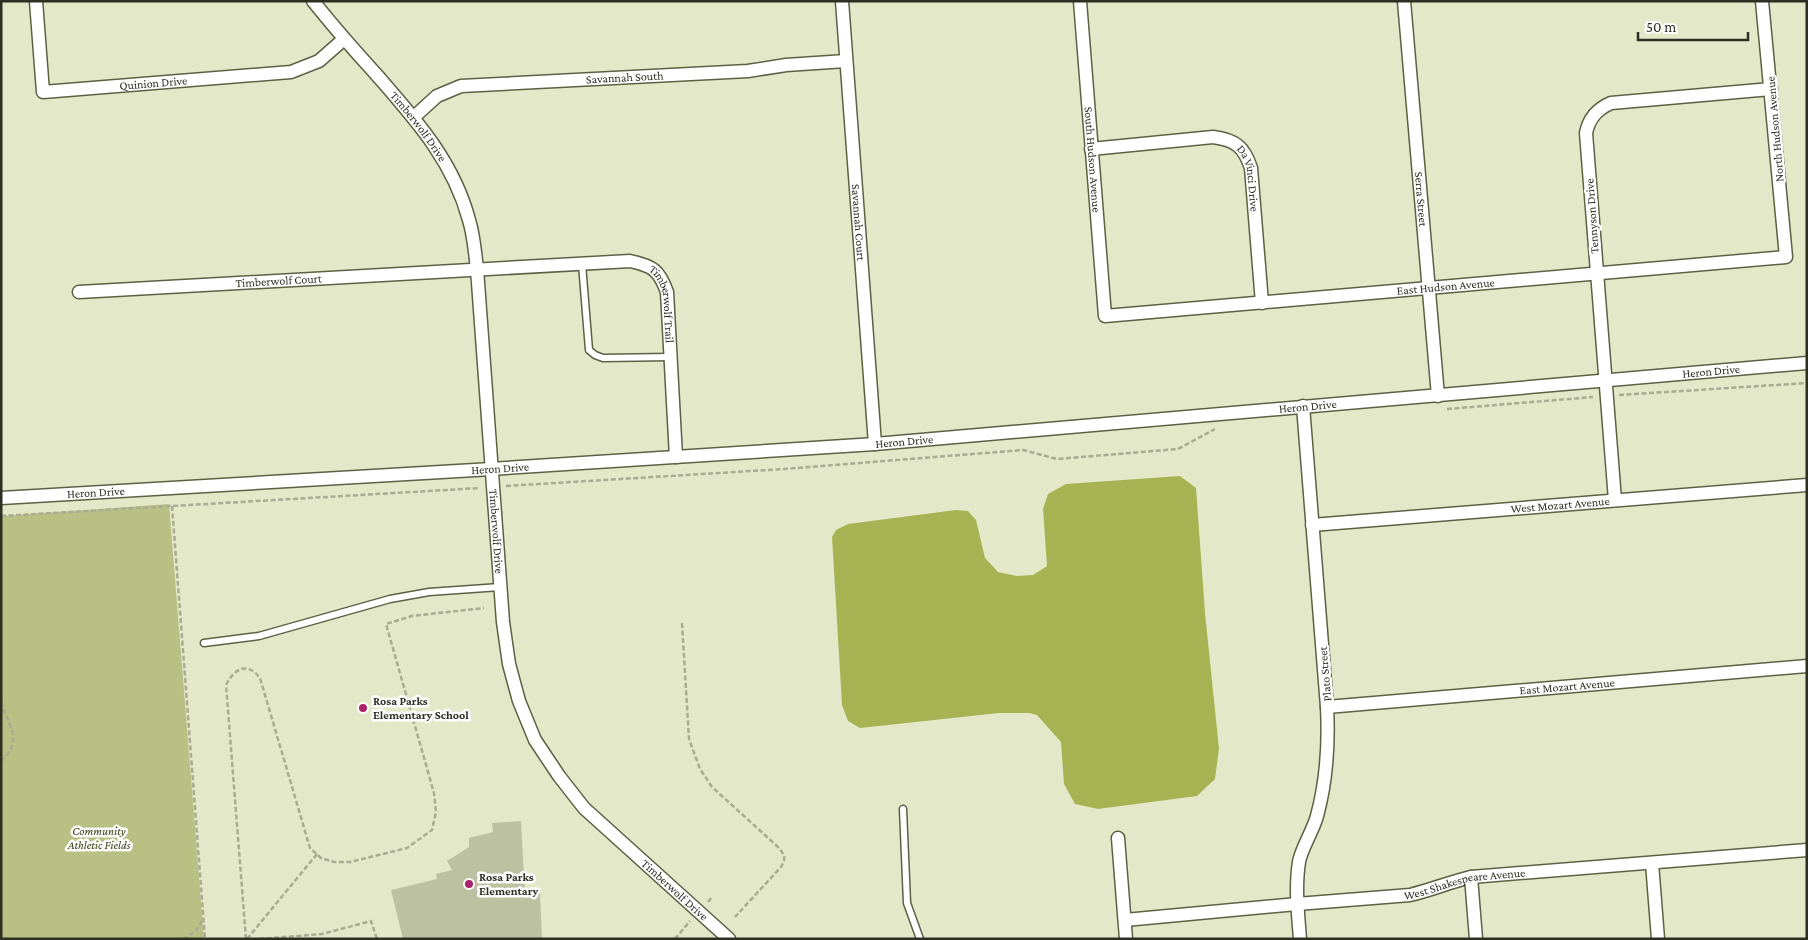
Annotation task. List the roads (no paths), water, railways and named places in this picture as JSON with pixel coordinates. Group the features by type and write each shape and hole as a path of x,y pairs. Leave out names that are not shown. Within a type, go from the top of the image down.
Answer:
{"street":[{"name":"Quinion Drive","path":"36,1 43,92 291,72 319,61 344,39"},
{"name":"Timberwolf Drive","path":"312,1 432,140 460,192 470,221 477,269 503,622 519,701 535,740 559,776 584,808 729,939"},
{"name":"Savannah Court","path":"842,1 875,444"},
{"name":"South Hudson Avenue","path":"1080,1 1105,316"},
{"name":"Serra Street","path":"1404,1 1438,396"},
{"name":"North Hudson Avenue","path":"1762,1 1786,257"},
{"name":"Savannah South","path":"414,117 437,96 460,86 748,71 786,65 846,61"},
{"name":"Tennyson Drive","path":"1615,500 1586,133 1588,124 1594,114 1602,107 1611,103 1771,89"},
{"name":"Da Vinci Drive","path":"1091,148 1213,137 1227,139 1239,145 1247,156 1252,168 1262,303"},
{"name":"East Hudson Avenue","path":"1105,316 1786,257"},
{"name":"Timberwolf Trail","path":"477,269 630,261 652,267 661,277 667,292 676,457"},
{"name":"Timberwolf Court","path":"80,292 477,269"},
{"name":"Heron Drive","path":"1,498 875,444 1807,363"},
{"name":"Plato Street","path":"1300,939 1298,904 1299,861 1317,817 1326,773 1329,746 1303,406"},
{"name":"West Mozart Avenue","path":"1312,525 1807,485"},
{"name":"East Mozart Avenue","path":"1327,706 1807,666"},
{"path":"1118,838 1126,939"},
{"name":"West Shakespeare Avenue","path":"1125,920 1410,896 1452,881 1471,877 1807,850"},
{"path":"1652,863 1658,939"},
{"path":"1471,877 1476,939"}],"lane":[{"path":"582,264 589,350 595,356 603,358 670,357"},
{"path":"204,643 259,636 390,599 429,592 500,587"},
{"path":"902,808 907,903 920,939"}],"place":[{"name":"Rosa Parks Elementary School","path":"363,708"},
{"name":"Rosa Parks Elementary","path":"469,884"}],"park label":[{"name":"Community Athletic Fields","path":"99,838"}]}
